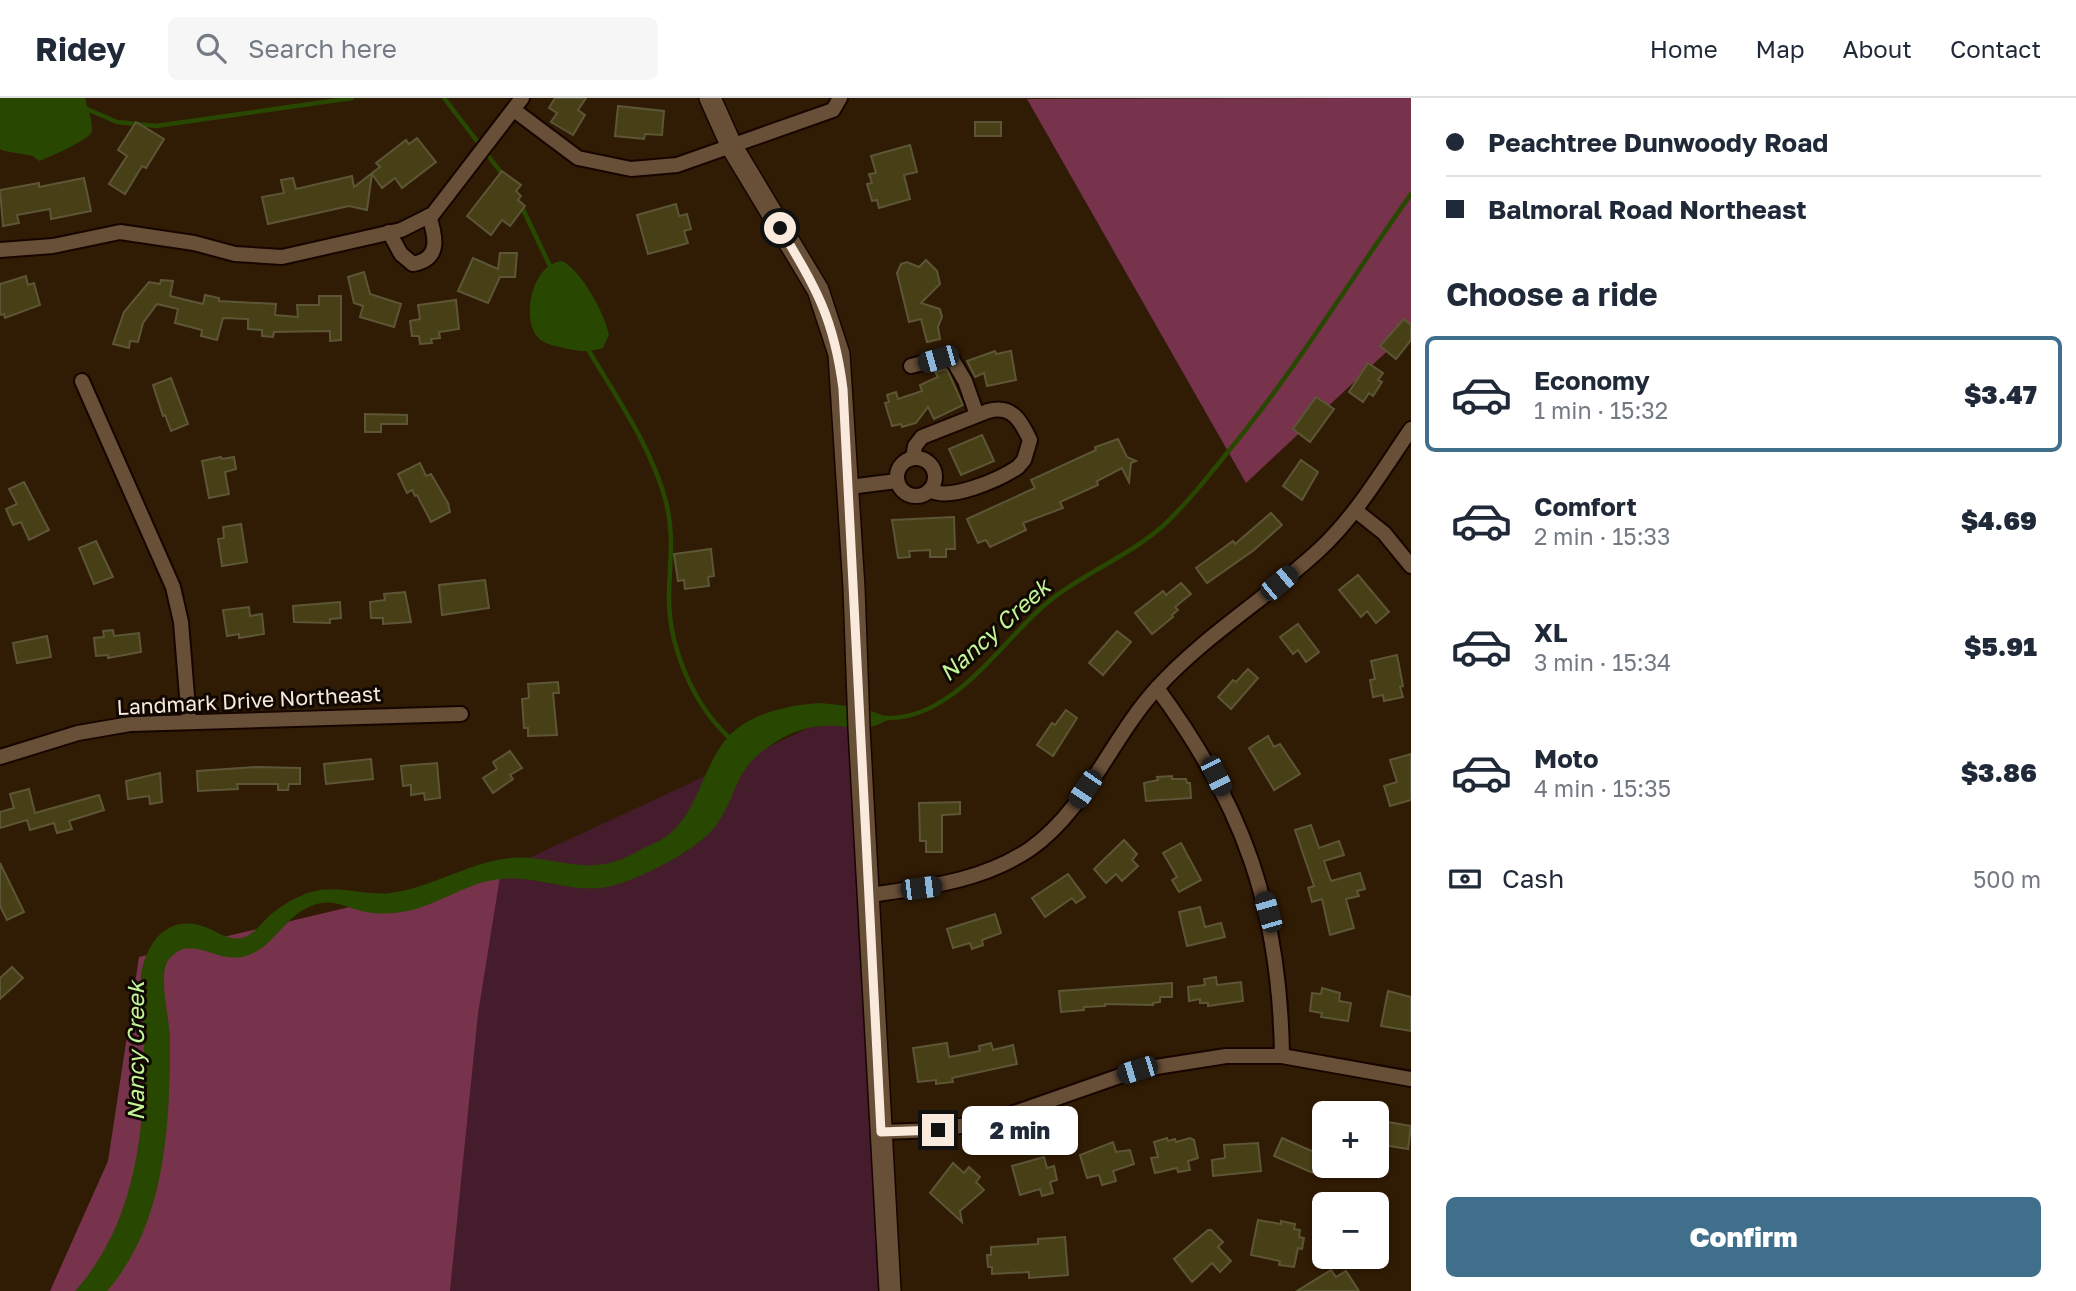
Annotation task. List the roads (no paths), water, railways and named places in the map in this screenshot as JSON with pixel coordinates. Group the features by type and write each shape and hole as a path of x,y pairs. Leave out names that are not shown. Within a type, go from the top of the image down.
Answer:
{"main road":[{"path":"710,98 732,147 818,290 839,354 849,487 859,728 890,1291"}],"street":[{"path":"0,250 53,246 120,232 194,243 235,254 282,257 401,230 429,216 518,104 578,159 631,169 677,165 732,147 772,130 833,110 840,98"},
{"path":"389,232 407,260 413,264 423,263 434,253 436,239 429,216"},
{"path":"911,366 938,359 952,359 965,381 977,415"},
{"path":"82,381 173,587 181,622 189,721"},
{"path":"913,458 915,446 922,437 998,408 1016,416 1030,440 1024,460 1009,473 961,492 947,495 930,490"},
{"path":"869,895 964,880 998,867 1030,849 1072,808 1157,688 1181,664 1317,551 1355,510 1411,429"},
{"path":"913,458 924,459 934,469 935,479 930,490 923,495 907,495 897,481 900,466 913,458"},
{"path":"849,487 897,481"},
{"path":"1355,510 1384,533 1411,566"},
{"path":"1157,688 1216,776 1254,865 1268,912 1276,960 1282,1008 1282,1056"},
{"name":"Landmark Drive Northeast","path":"0,757 79,733 130,724 461,714"},
{"path":"881,1132 938,1130 994,1121 1108,1079 1170,1063 1226,1056 1282,1056 1411,1079"}],"waterway":[{"path":"87,109 117,122 156,126 352,98"},
{"path":"444,98 503,175"},
{"name":"Nancy Creek","path":"885,718 909,716 931,708 952,695 1055,596 1150,537 1164,525 1212,472 1276,390 1411,194"},
{"path":"520,203 550,266"},
{"path":"589,351 633,424 660,481 670,527 670,617 679,656 695,694 718,726 732,740"}]}
